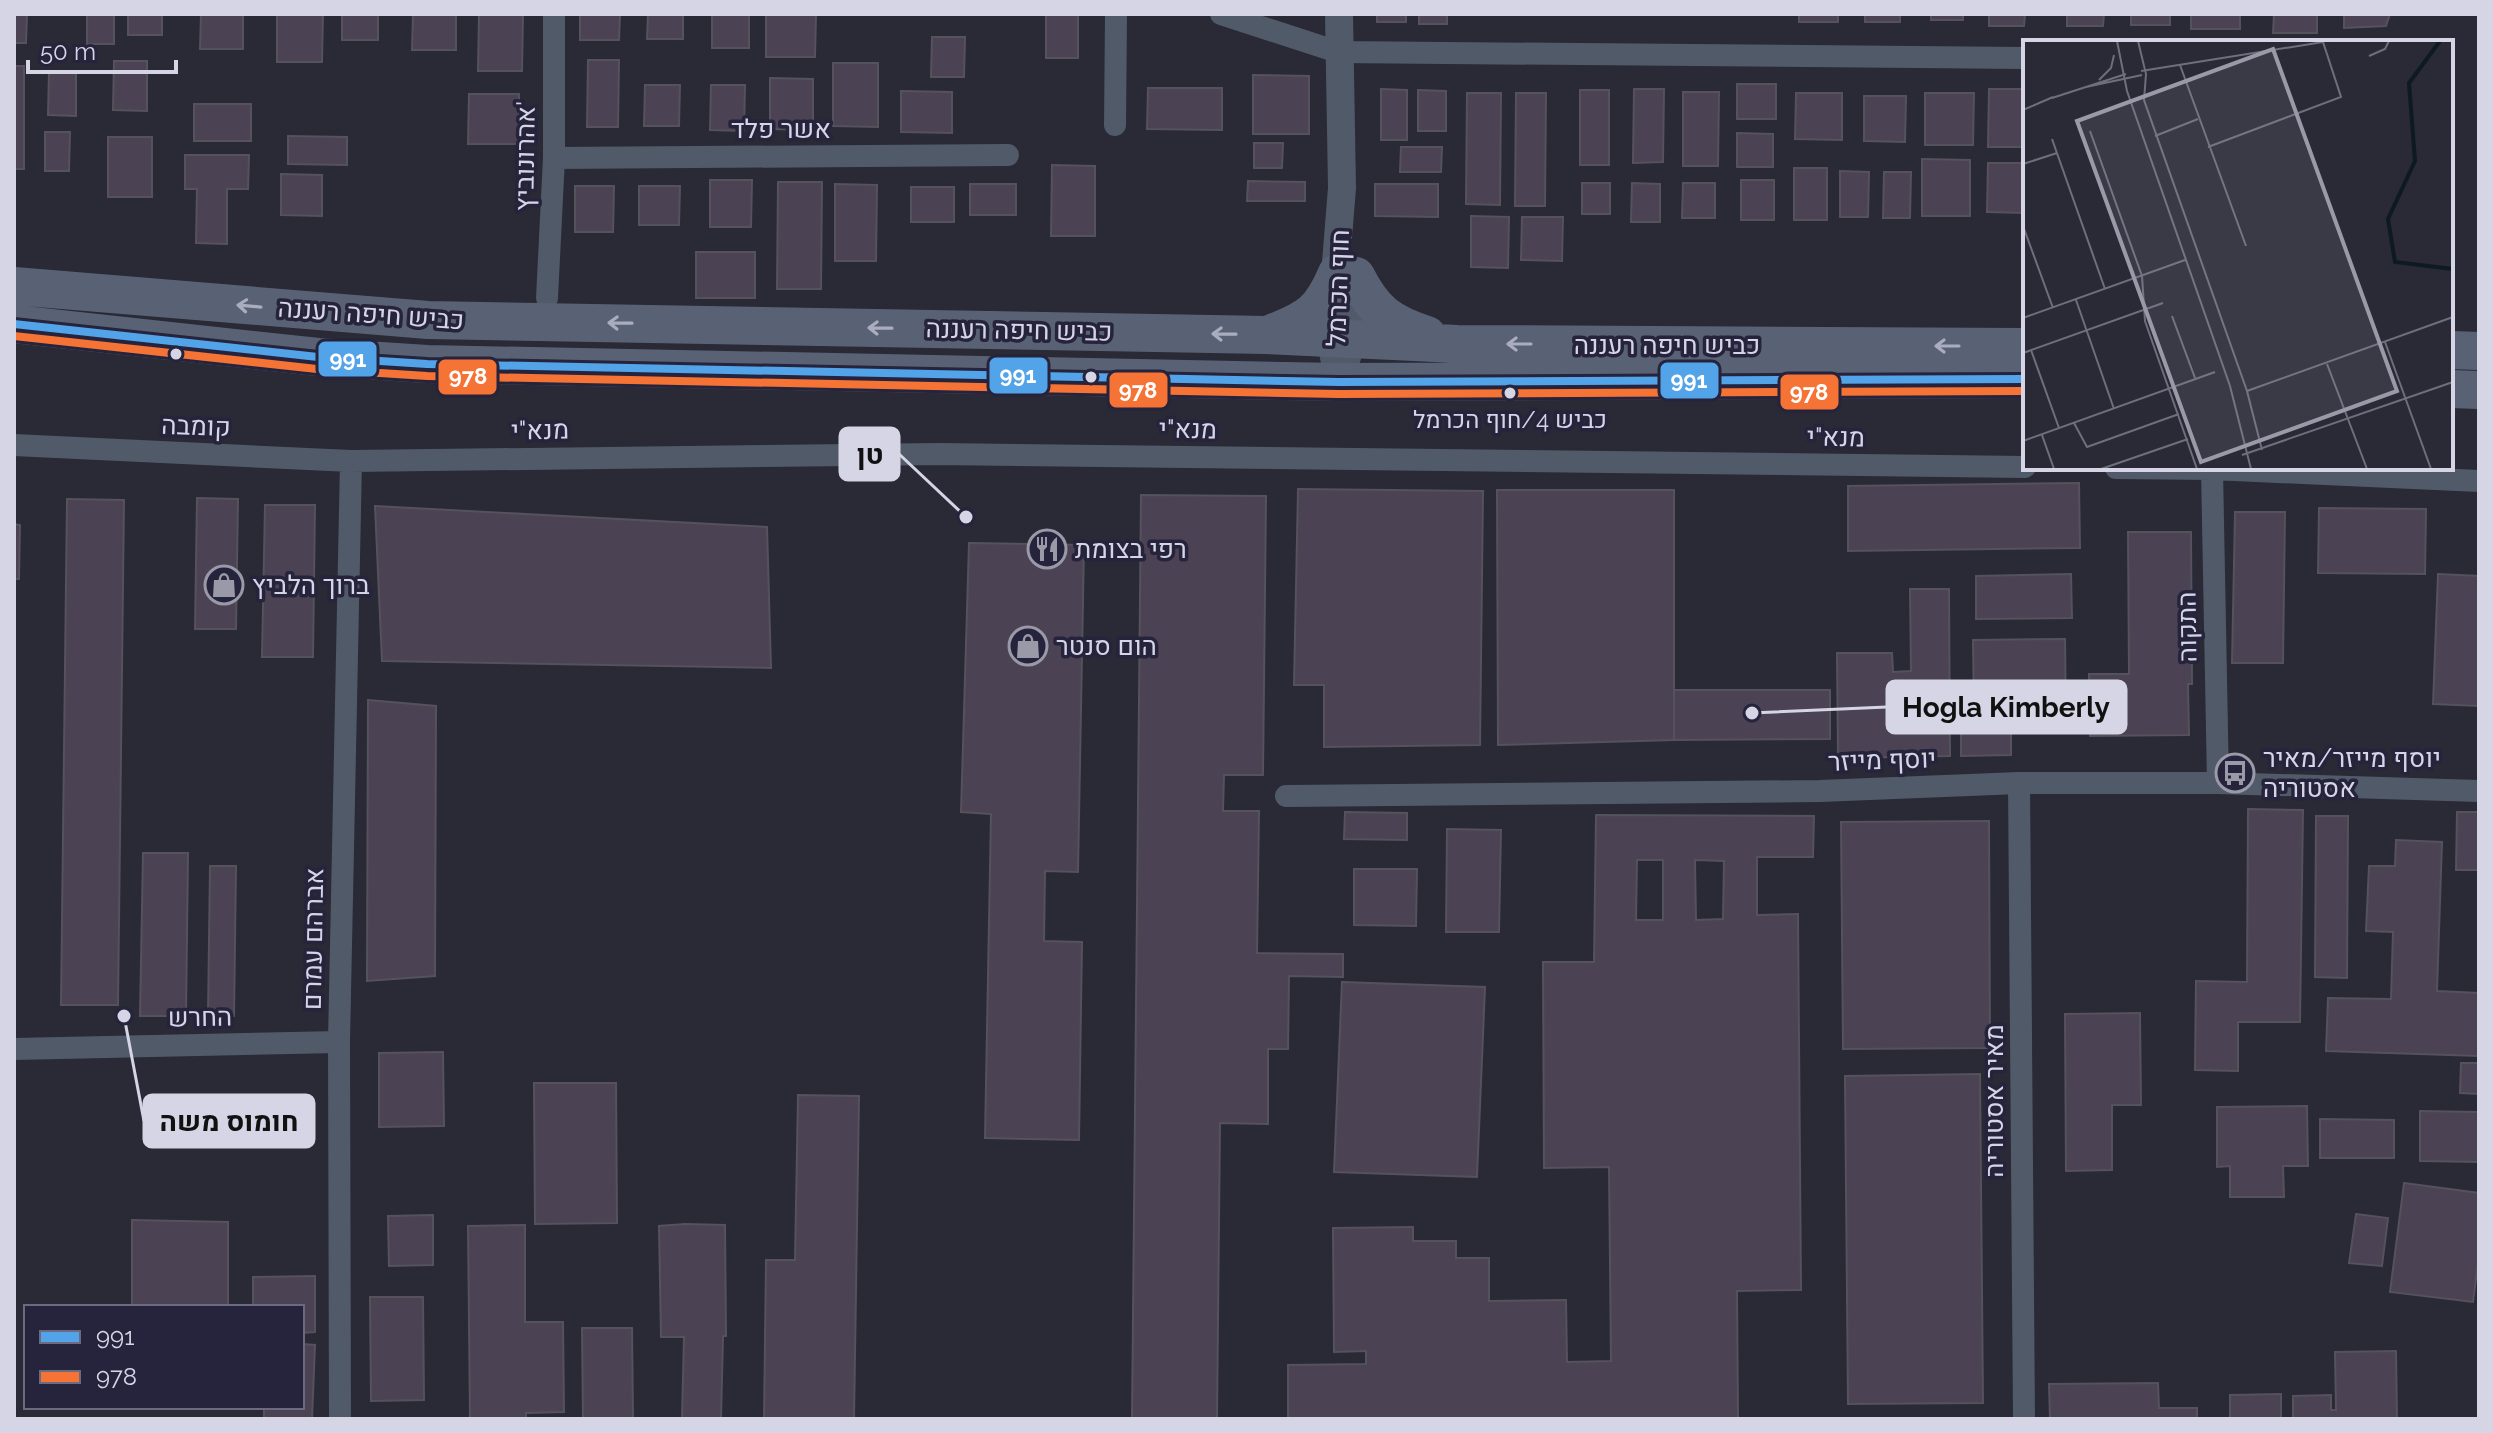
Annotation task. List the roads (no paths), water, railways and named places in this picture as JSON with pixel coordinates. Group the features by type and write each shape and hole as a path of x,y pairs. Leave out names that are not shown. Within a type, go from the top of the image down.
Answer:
{"highway":[{"path":"1266,335 1299,323 1318,309 1346,274 1381,313 1403,327 1457,344"},
{"name":"כביש חיפה רעננה","path":"14,286 428,320 1266,335 1457,344 2023,347"},
{"name":"כביש חיפה רעננה","path":"14,324 318,357 427,364 1339,382 2023,379"},
{"path":"14,343 59,329"},
{"path":"2453,350 2479,351"},
{"path":"2453,389 2479,390"}],"street":[{"name":"אהרונוביץ'","path":"547,298 554,158 554,14"},
{"path":"1115,125 1116,14"},
{"path":"1221,14 1338,52 2023,58"},
{"name":"חוף הכרמל","path":"1339,14 1346,274 1339,382"},
{"name":"אשר פלד","path":"554,158 1008,155"},
{"name":"קומבה","path":"14,443 38,447 351,461"},
{"name":"מנא\"י","path":"351,461 940,454 2023,467"},
{"name":"אברהם עמרם","path":"340,1419 339,1042 351,461"},
{"name":"התקוה","path":"2212,470 2218,783"},
{"path":"2234,470 2479,481"},
{"name":"יוסף מייזר","path":"1286,796 1820,791 2019,783 2218,783 2479,791"},
{"name":"מאיר אסטוריה","path":"2019,783 2024,1419"},
{"name":"החרש","path":"14,1049 339,1042"}],"place":[{"name":"כביש 4/חוף הכרמל","path":"1510,393"},
{"name":"טן","path":"966,517"},
{"name":"רפי בצומת","path":"1047,549"},
{"name":"ברוך הלביץ","path":"224,585"},
{"name":"הום סנטר","path":"1028,646"},
{"name":"Hogla Kimberly","path":"1752,713"},
{"name":"יוסף מייזר/מאיר אסטוריה","path":"2235,773"},
{"name":"חומוס משה","path":"124,1016"}]}
